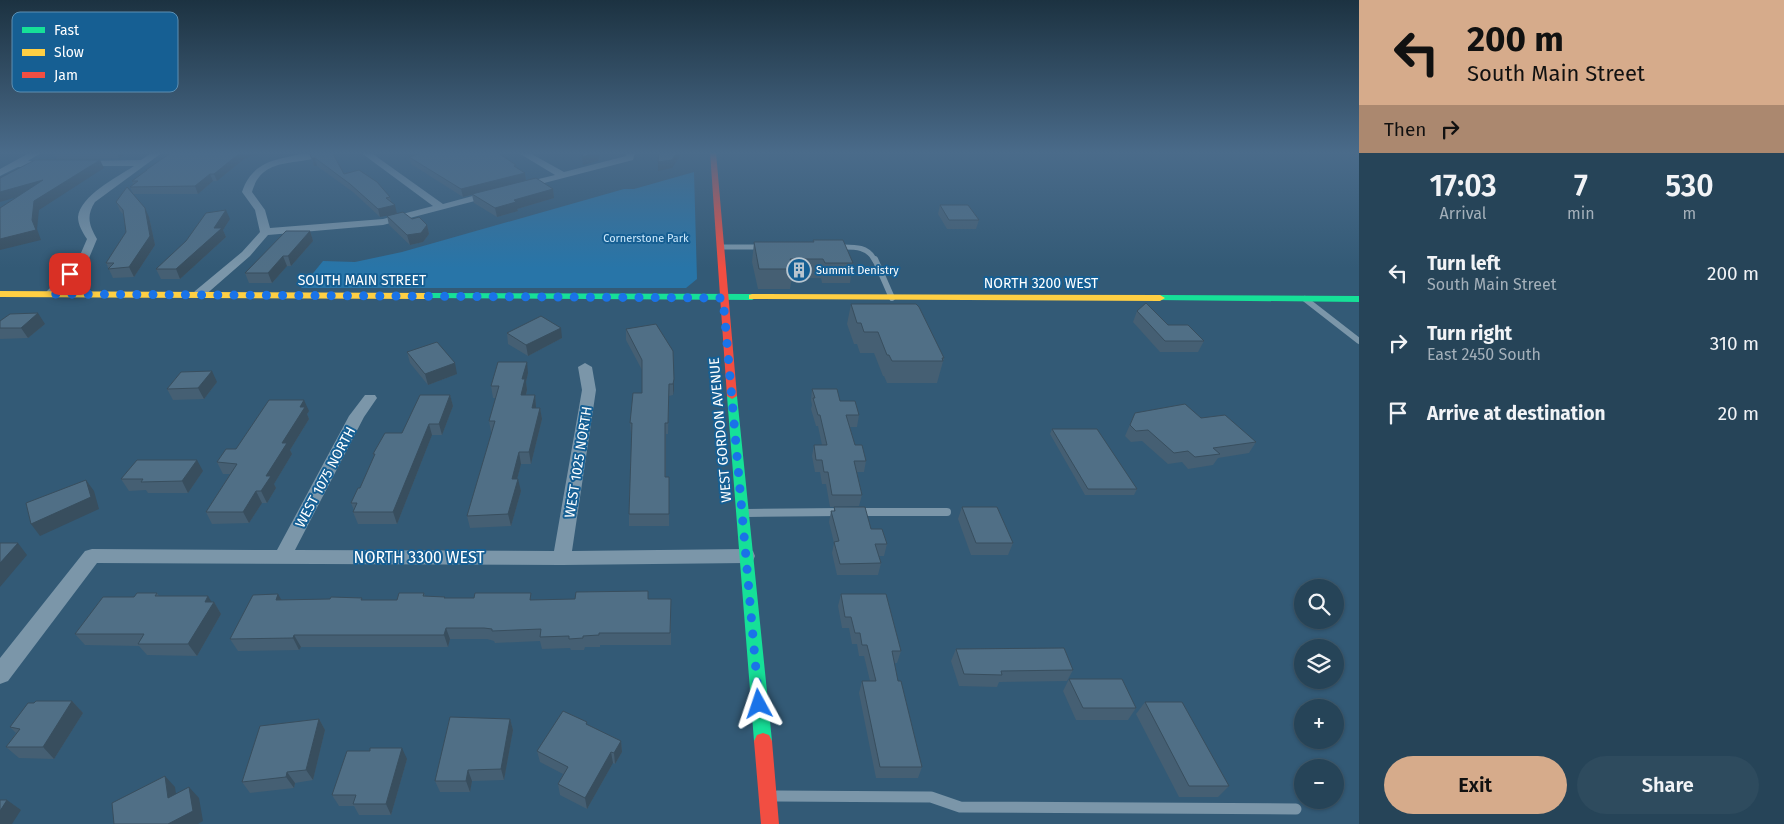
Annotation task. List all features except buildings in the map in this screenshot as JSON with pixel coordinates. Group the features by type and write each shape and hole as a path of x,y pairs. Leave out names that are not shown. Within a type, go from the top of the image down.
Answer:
{"street":[{"path":"51,294 83,261 92,240 82,222 84,211 91,200 105,190"},
{"path":"247,190 264,216 265,232"},
{"path":"418,190 441,207"},
{"path":"199,294 246,254 265,232 384,222 503,190"},
{"name":"WEST GORDON AVENUE","path":"716,190 723,298 770,824"},
{"name":"SOUTH MAIN STREET","path":"0,294 723,298"},
{"name":"NORTH 3200 WEST","path":"723,298 1359,299"},
{"name":"WEST 1025 NORTH","path":"562,558 589,390 586,367"},
{"name":"WEST 1075 NORTH","path":"282,557 357,416 370,398"},
{"name":"NORTH 3300 WEST","path":"0,674 92,556 562,558 746,556"}],"lane":[{"path":"720,247 772,247"},
{"path":"831,247 860,247 872,253 892,298"},
{"path":"1305,299 1359,341"},
{"path":"742,513 947,512"},
{"path":"768,796 931,797 960,807 1294,809"}],"green space":[{"name":"Cornerstone Park","path":"619,190 695,190 697,279 686,288 301,288 323,261 355,262 402,252"}],"traffic: fast":[{"path":"428,296 752,297"},
{"path":"1160,298 1359,299"},
{"path":"732,396 763,741"}],"traffic: slow":[{"path":"0,294 428,296"},
{"path":"752,297 1160,298"}],"traffic: jam":[{"path":"716,190 732,396"},
{"path":"763,741 770,824"}],"place":[{"name":"Summit Denistry","path":"799,270"}],"route":[{"path":"70,274 51,294 723,298 759,704"}]}
